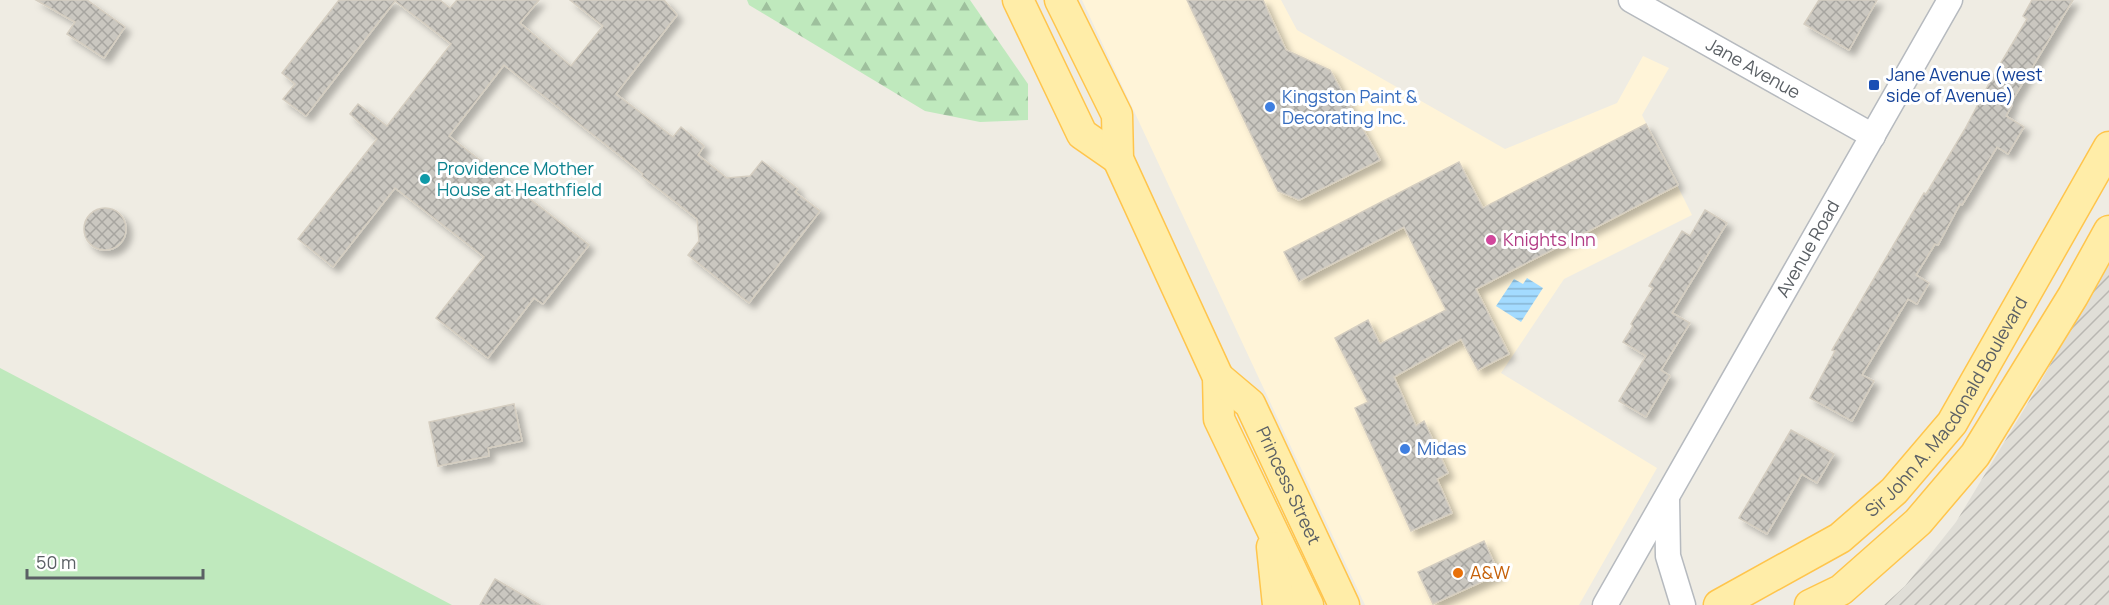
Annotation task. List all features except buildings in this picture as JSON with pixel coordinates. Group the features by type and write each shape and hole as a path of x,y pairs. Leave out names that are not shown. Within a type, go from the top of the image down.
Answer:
{"main road":[{"name":"Princess Street","path":"1018,0 1083,134 1118,159"},
{"name":"Princess Street","path":"1060,0 1117,115 1118,159 1218,378 1219,419 1308,605"},
{"name":"Sir John A. Macdonald Boulevard","path":"1719,605 1840,538 1894,491 1952,423 2109,147"},
{"path":"1810,605 1841,590 1918,522 1975,454 2073,296 2109,231"},
{"name":"Princess Street","path":"1218,378 1250,404 1344,605"},
{"path":"1270,523 1278,605"}],"street":[{"name":"Jane Avenue","path":"1631,0 1873,136"},
{"name":"Avenue Road","path":"1605,605 1950,0"},
{"path":"1667,498 1668,556 1683,605"}],"shaded area":[{"path":"1082,0 1281,0 1297,30 1505,149 1617,103 1643,56 1669,68 1642,115 1692,215 1564,279 1501,373 1657,468 1579,605 1365,605"},
{"path":"2109,260 2109,605 1884,605 1905,586 1956,522 2040,383"}],"green space":[{"path":"747,0 970,0 1028,84 1028,120 980,122 925,111 749,5"},
{"path":"0,368 452,605 0,605"}],"water":[{"path":"1527,278 1543,288 1521,322 1496,306 1514,279 1523,284"}],"place":[{"name":"Jane Avenue (west side of Avenue)","path":"1874,85"},
{"name":"Kingston Paint & Decorating Inc.","path":"1270,107"},
{"name":"Providence Mother House at Heathfield","path":"425,179"},
{"name":"Knights Inn","path":"1491,240"},
{"name":"Midas","path":"1405,449"},
{"name":"A&W","path":"1458,573"}]}
